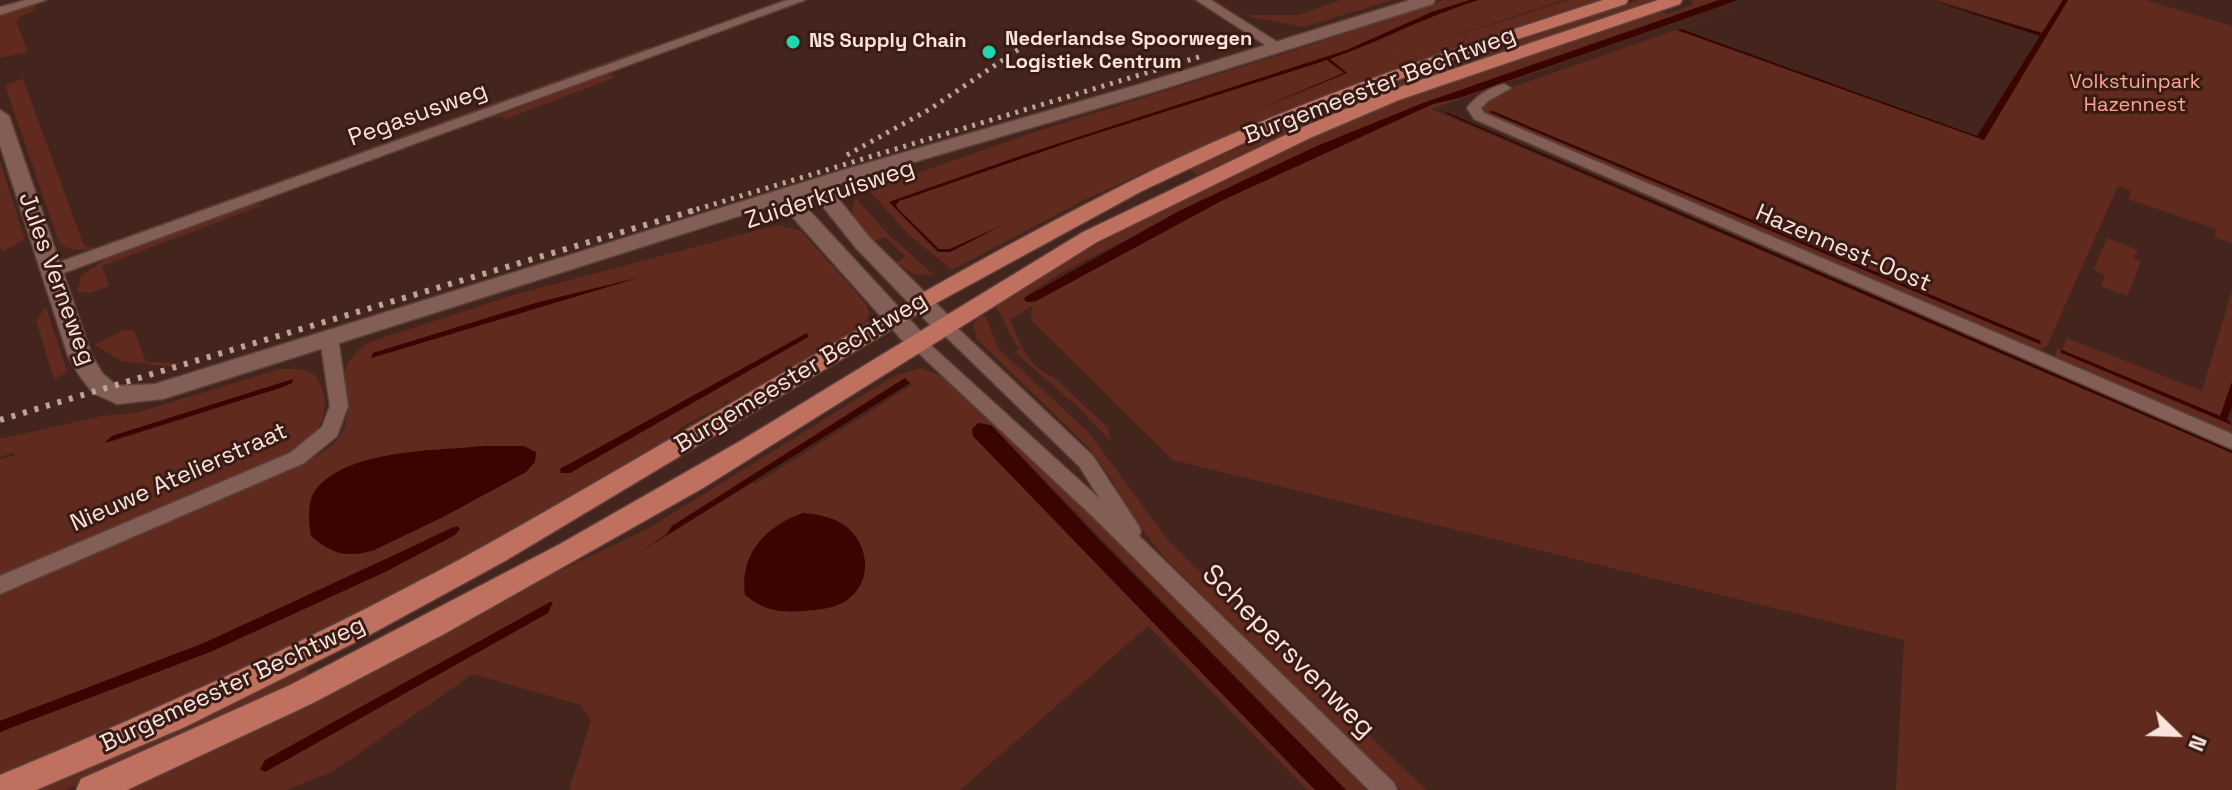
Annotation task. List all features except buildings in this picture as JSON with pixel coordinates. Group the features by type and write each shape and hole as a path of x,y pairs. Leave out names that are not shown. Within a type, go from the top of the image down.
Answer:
{"main road":[{"name":"Burgemeester Bechtweg","path":"0,790 174,717 354,629 495,553 921,302 1135,187 1273,122 1420,65 1620,0"},
{"name":"Burgemeester Bechtweg","path":"92,790 348,671 638,513 1090,237 1303,134 1392,96 1674,0"}],"street":[{"path":"0,11 40,0"},
{"name":"Pegasusweg","path":"52,271 799,0"},
{"path":"1202,0 1278,47"},
{"name":"Zuiderkruisweg","path":"105,391 127,396 155,393 505,284 634,253 1427,0"},
{"name":"Hazennest-Oost","path":"1504,88 1483,98 1474,108 1479,116 2232,442"},
{"name":"Jules Verneweg","path":"0,116 80,356 96,384 105,391"},
{"path":"821,192 863,243 944,325"},
{"path":"790,202 918,343"},
{"name":"Schepersvenweg","path":"944,325 1086,461 1148,556"},
{"name":"Nieuwe Atelierstraat","path":"0,585 297,458 330,431 339,406 329,338"},
{"name":"Schepersvenweg","path":"918,343 1148,556 1385,790"}],"green space":[{"path":"1341,0 1392,0 1304,27 1247,15 1298,15"},
{"path":"1443,0 1470,0 1432,12 1347,50 1023,155 890,202 938,252 950,252 1001,225 950,249 939,249 898,209 896,205 899,201 1073,141 1327,60 1344,73 1251,110 1347,73 1329,59 1378,41 1436,13 1478,0 1563,0 1379,61 1568,0 1607,0 1148,171 1084,200 952,270 910,236 869,190 1035,132"},
{"path":"1638,0 1660,0 1296,131 1197,175 1189,169 1370,92"},
{"path":"1692,0 1719,0 1573,50 1356,131 1214,194 1083,261 1024,298 1031,303 1036,301 1223,200 1433,104 1459,98 1741,0 1431,109 2232,453 2232,790 1896,790 1904,640 1173,460 1031,320 1032,306 1010,320 1032,362 1054,377 1108,428 1110,441 1080,409 1015,352 1020,349 994,305 1169,206 1259,162 1388,106 1660,11 1668,14 1692,5"},
{"name":"Volkstuinpark Hazennest","path":"1761,0 1678,30 1984,140 2068,0 2145,0 2232,26 2232,243 2214,237 2216,229 2128,199 2131,191 2118,186 2047,346 2035,352 1473,110 1476,100","holes":["1493,111 2041,341 2039,344 1489,112"]},
{"path":"1937,0 2063,0 2042,33"},
{"path":"34,5 36,10 20,16 16,21 28,52 0,58 0,16"},
{"path":"651,46 646,51 98,248 82,250 68,248 59,242 5,85 23,79 84,246 93,248"},
{"path":"607,74 616,77 505,119 503,116 489,119"},
{"path":"0,161 25,240 2,252 0,245"},
{"path":"856,198 887,233 934,275 914,274 896,263 906,257 885,237 874,241 856,221 852,210"},
{"path":"252,204 263,205 102,266 109,286 90,293 77,292 81,276 110,256"},
{"path":"778,225 801,231 867,305 869,315 863,327 730,405 731,401 725,401 723,405 680,428 677,439 329,633 0,778 0,732 210,652 385,572 460,529 451,527 204,643 0,721 0,593 316,456 329,448 344,429 348,406 345,372 362,348 370,342 517,294","holes":["589,292 372,358 371,357 373,353 539,302","807,333 808,337 570,473 560,469","484,446 527,446 537,455 526,472 443,517 374,550 358,554 335,553 341,469 369,459"]},
{"path":"2107,238 2138,250 2133,258 2141,261 2127,296 2101,286 2105,276 2094,269"},
{"path":"2232,290 2232,382 2221,416 2062,350 2067,338 2202,391"},
{"path":"46,307 67,372 54,380 36,320"},
{"path":"981,314 986,317 998,348 1089,433 1169,541 1426,790 1401,790 1166,559 1134,519 1088,447 977,339 973,325"},
{"path":"123,330 134,330 146,362 181,363 174,367 121,361 95,345"},
{"path":"2057,348 2062,350 2061,353 2232,425 2232,438 2054,362"},
{"path":"921,368 949,379 984,407 1366,790 1346,790 993,427 978,423 973,436 1315,790 1307,790 1148,626 960,790 569,790 591,721 581,705 473,674 332,772 286,790 123,790 319,699 541,580 649,528 894,376","holes":["905,378 912,385 754,485 754,482 638,553 666,535 673,526","803,513 830,518 864,577 846,601 781,522","552,602 548,613 262,771"]},
{"path":"280,369 300,369 315,375 325,406 320,425 298,449 0,577 0,460 15,455 14,452 0,457 0,439 102,416 136,413","holes":["283,387 106,443 112,436 236,397"]},
{"path":"305,666 311,679 65,790 28,790"}],"shaded area":[{"path":"1478,0 1330,59 1347,73 1252,112 1344,73 1327,60 1073,141 899,201 896,205 898,209 939,249 950,249 1001,226 950,252 938,252 889,202 1347,50 1432,12"},
{"path":"1719,0 1738,0 1459,98 1433,104 1223,200 1036,301 1026,302 1024,298 1179,211 1317,146 1423,103"},
{"path":"1931,0 2042,33 2063,0 2068,0 1984,140 1677,30 1977,136 2040,36"},
{"path":"1493,111 2041,341 2040,344 1489,112"},
{"path":"1447,114 2232,449 2232,453"},
{"path":"641,277 371,358 373,353 539,302"},
{"path":"807,333 808,337 570,473 561,473 560,469"},
{"path":"2062,350 2220,416 2232,382 2232,407 2227,419 2232,425 2060,352"},
{"path":"905,378 910,383 637,554 666,535 672,526"},
{"path":"293,379 292,383 283,387 104,443 112,436"},
{"path":"978,423 991,425 1346,790 1315,790 973,436 972,429"},
{"path":"484,446 523,446 536,452 535,462 526,472 374,550 356,554 340,553 311,536 311,499 317,488 332,475 372,459 395,454"},
{"path":"803,513 833,519 848,528 861,546 864,577 853,595 834,606 793,612 765,607 745,595 744,580 751,554 777,526"},
{"path":"457,526 460,529 455,535 385,572 210,652 0,732 0,721 204,643"},
{"path":"553,602 548,613 265,772 260,769 265,760"}],"railway":[{"path":"847,155 930,109 1031,41"},
{"path":"688,212 1202,56"},
{"path":"0,420 695,210"}],"place":[{"name":"NS Supply Chain","path":"793,42"},
{"name":"Nederlandse Spoorwegen Logistiek Centrum","path":"989,52"}]}
